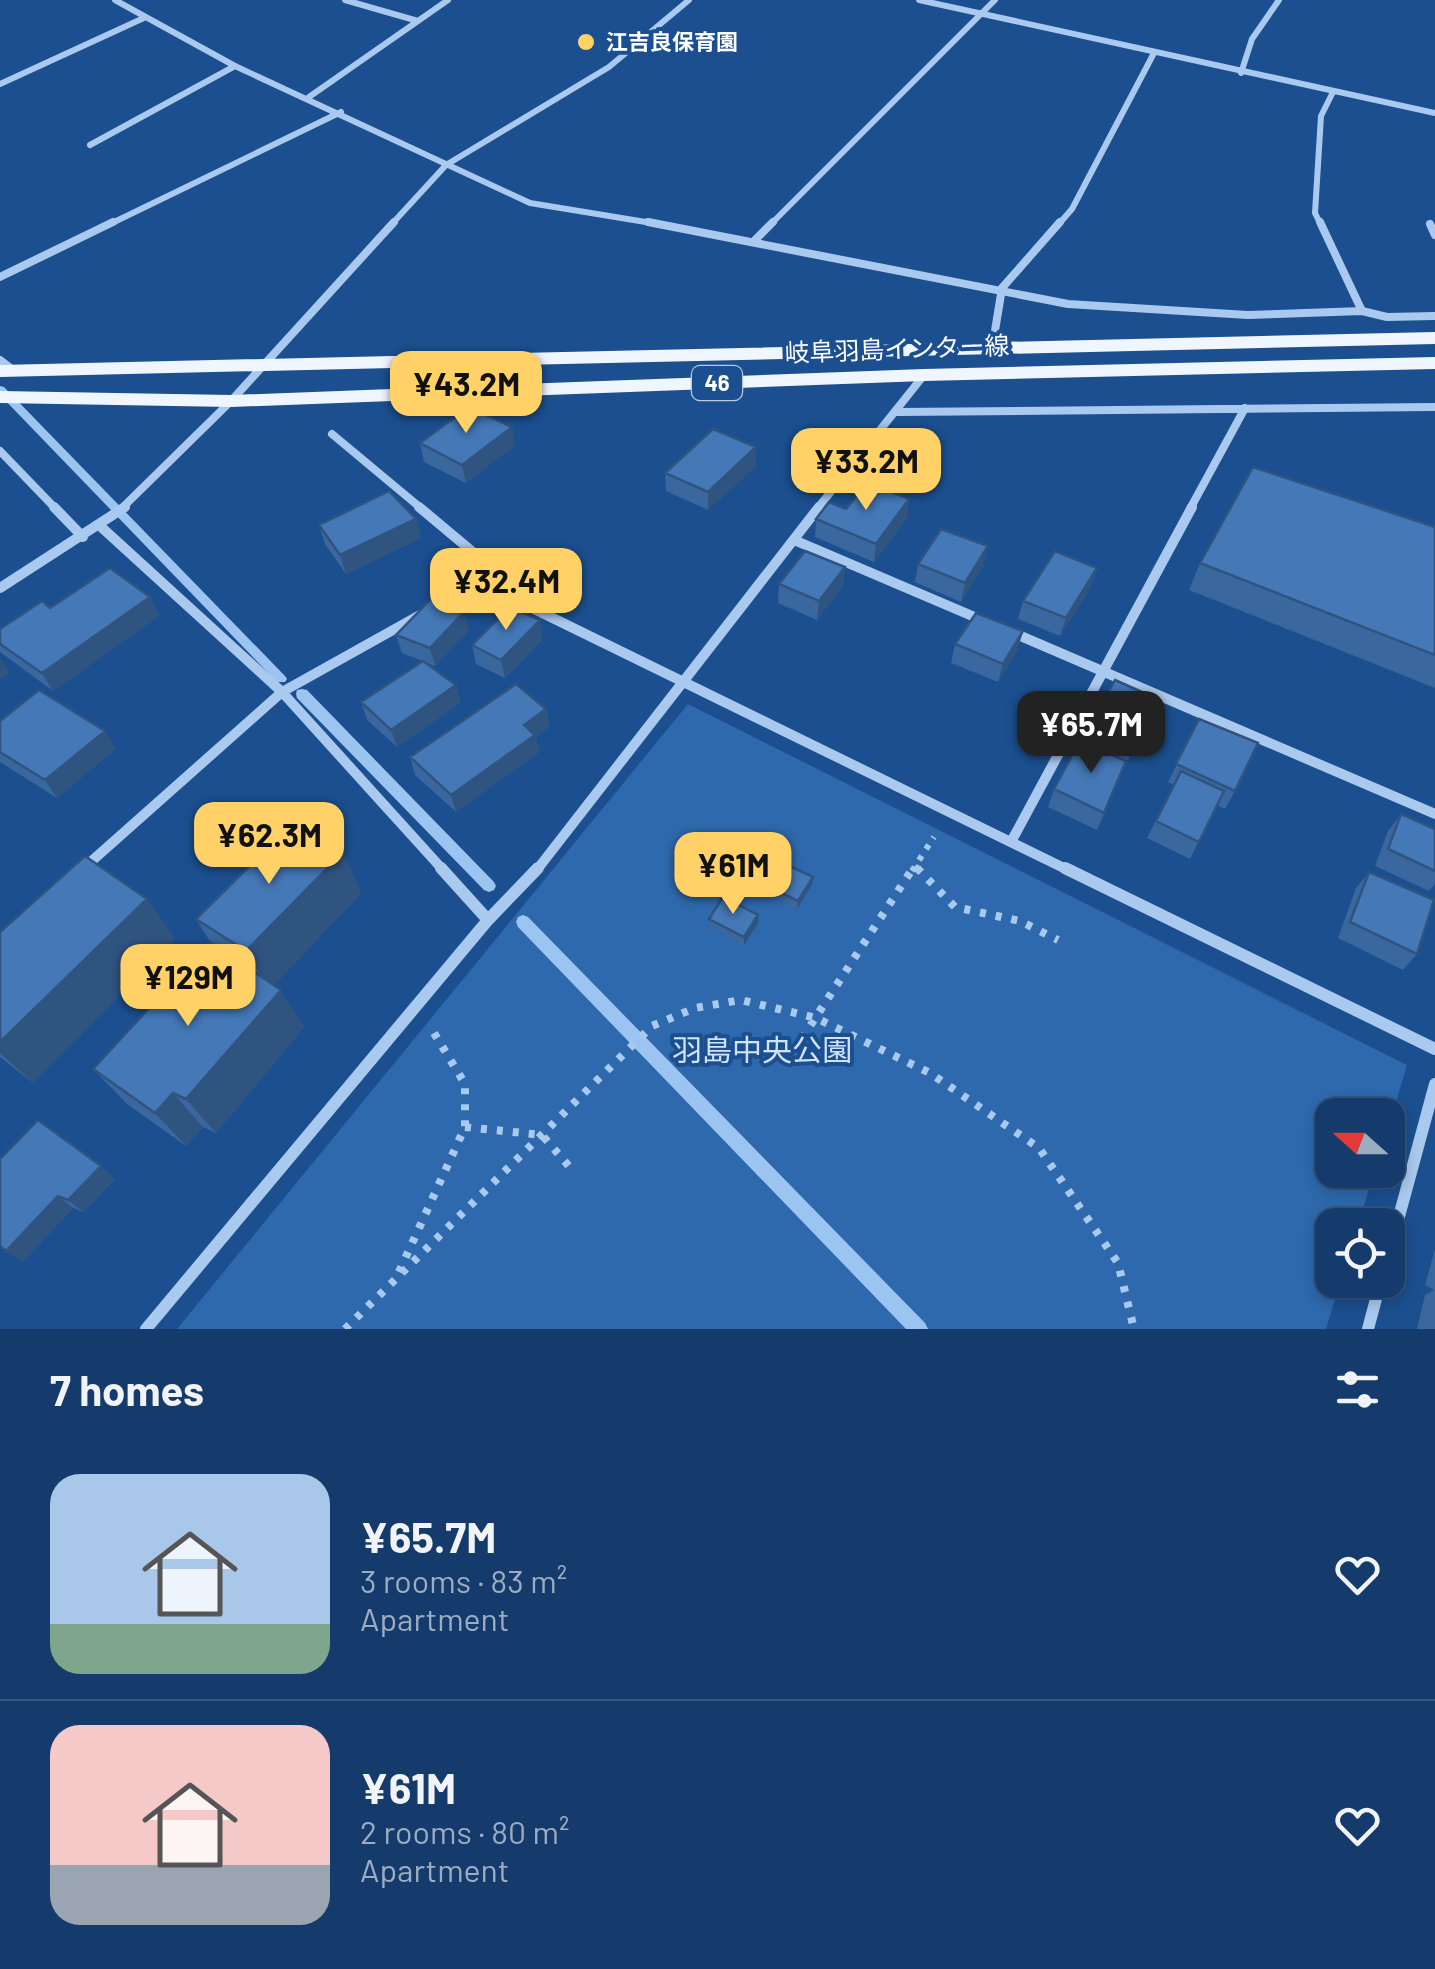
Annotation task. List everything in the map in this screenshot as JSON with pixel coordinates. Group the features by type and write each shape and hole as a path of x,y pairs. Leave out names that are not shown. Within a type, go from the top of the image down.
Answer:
{"main road":[{"name":"岐阜羽島インター線","path":"4,368 262,367 1435,338"},
{"name":"岐阜羽島インター線","path":"1,398 231,401 924,375 1435,363"}],"street":[{"path":"115,0 236,66 530,204 755,240 1068,304 1248,315 1362,311 1387,317 1435,316"},
{"path":"345,0 418,21"},
{"path":"309,97 448,0"},
{"path":"0,588 126,506 231,401 446,165 608,68 689,0"},
{"path":"919,0 1242,74 1435,113"},
{"path":"755,240 994,0"},
{"path":"1242,74 1252,39 1280,0"},
{"path":"0,84 146,17"},
{"path":"992,349 1002,288 1072,208 1154,53"},
{"path":"90,146 236,66"},
{"path":"1333,92 1321,116 1314,213 1362,311"},
{"path":"0,277 341,112"},
{"path":"1430,224 1435,235"},
{"path":"146,1329 488,920 526,884 680,681 924,375"},
{"path":"898,412 1435,407"},
{"path":"1011,842 1245,408"},
{"path":"332,434 474,553 479,582"},
{"path":"0,451 82,537"},
{"path":"104,522 282,692 488,920"},
{"path":"794,540 1435,814"},
{"path":"479,582 1435,1049"},
{"path":"74,876 282,692 479,582"},
{"path":"1402,1208 1435,1084"},
{"path":"1368,1329 1376,1298"}],"path":[{"path":"793,1052 934,837"},
{"path":"915,866 956,907 1020,921 1058,940"},
{"path":"345,1329 652,1026 695,1008 740,1000 816,1018 930,1073 1039,1148 1118,1263 1134,1329"},
{"path":"396,1278 465,1127 465,1084 430,1027"},
{"path":"465,1127 542,1134 573,1171"}],"green space":[{"name":"羽島中央公園","path":"688,704 1407,1065 1397,1098 1315,1098 1315,1188 1369,1188 1363,1208 1315,1208 1315,1298 1335,1298 1326,1329 177,1329"}],"building":[{"path":"469,407 512,427 462,465 420,443"},
{"path":"713,429 756,447 708,492 665,473"},
{"path":"1253,467 1435,527 1435,655 1200,563"},
{"path":"868,482 909,499 876,544 816,519 829,502 846,509"},
{"path":"389,491 416,519 340,555 319,525"},
{"path":"941,529 988,546 965,583 918,564"},
{"path":"805,551 845,567 819,601 779,584"},
{"path":"1055,551 1097,568 1066,618 1023,601"},
{"path":"110,568 150,597 42,673 0,644 0,629 42,601 50,608"},
{"path":"431,599 464,612 430,648 396,635"},
{"path":"510,607 540,620 501,660 472,645"},
{"path":"976,613 1023,631 1003,664 955,644"},
{"path":"423,661 456,685 391,730 361,702"},
{"path":"1115,680 1158,699 1134,746 1089,726"},
{"path":"516,684 546,709 524,725 535,735 451,795 410,757"},
{"path":"39,690 105,731 45,780 0,752 0,721"},
{"path":"1199,719 1258,743 1235,791 1176,764"},
{"path":"1080,741 1126,761 1104,813 1054,789"},
{"path":"1181,771 1224,791 1199,842 1156,821"},
{"path":"1401,814 1435,829 1435,871 1388,849"},
{"path":"292,824 343,852 246,951 196,919"},
{"path":"754,849 813,877 798,901 738,872"},
{"path":"85,856 147,899 0,1042 0,932"},
{"path":"1369,872 1434,900 1417,954 1350,922"},
{"path":"723,897 758,915 744,937 709,919"},
{"path":"210,942 281,990 186,1099 173,1093 155,1113 93,1069"},
{"path":"38,1120 101,1166 68,1200 58,1196 6,1251 0,1246 0,1159"}],"waterway":[{"path":"0,389 281,679"},
{"path":"302,694 489,886"},
{"path":"523,922 919,1329"}],"place":[{"name":"江吉良保育園","path":"586,42"}]}
